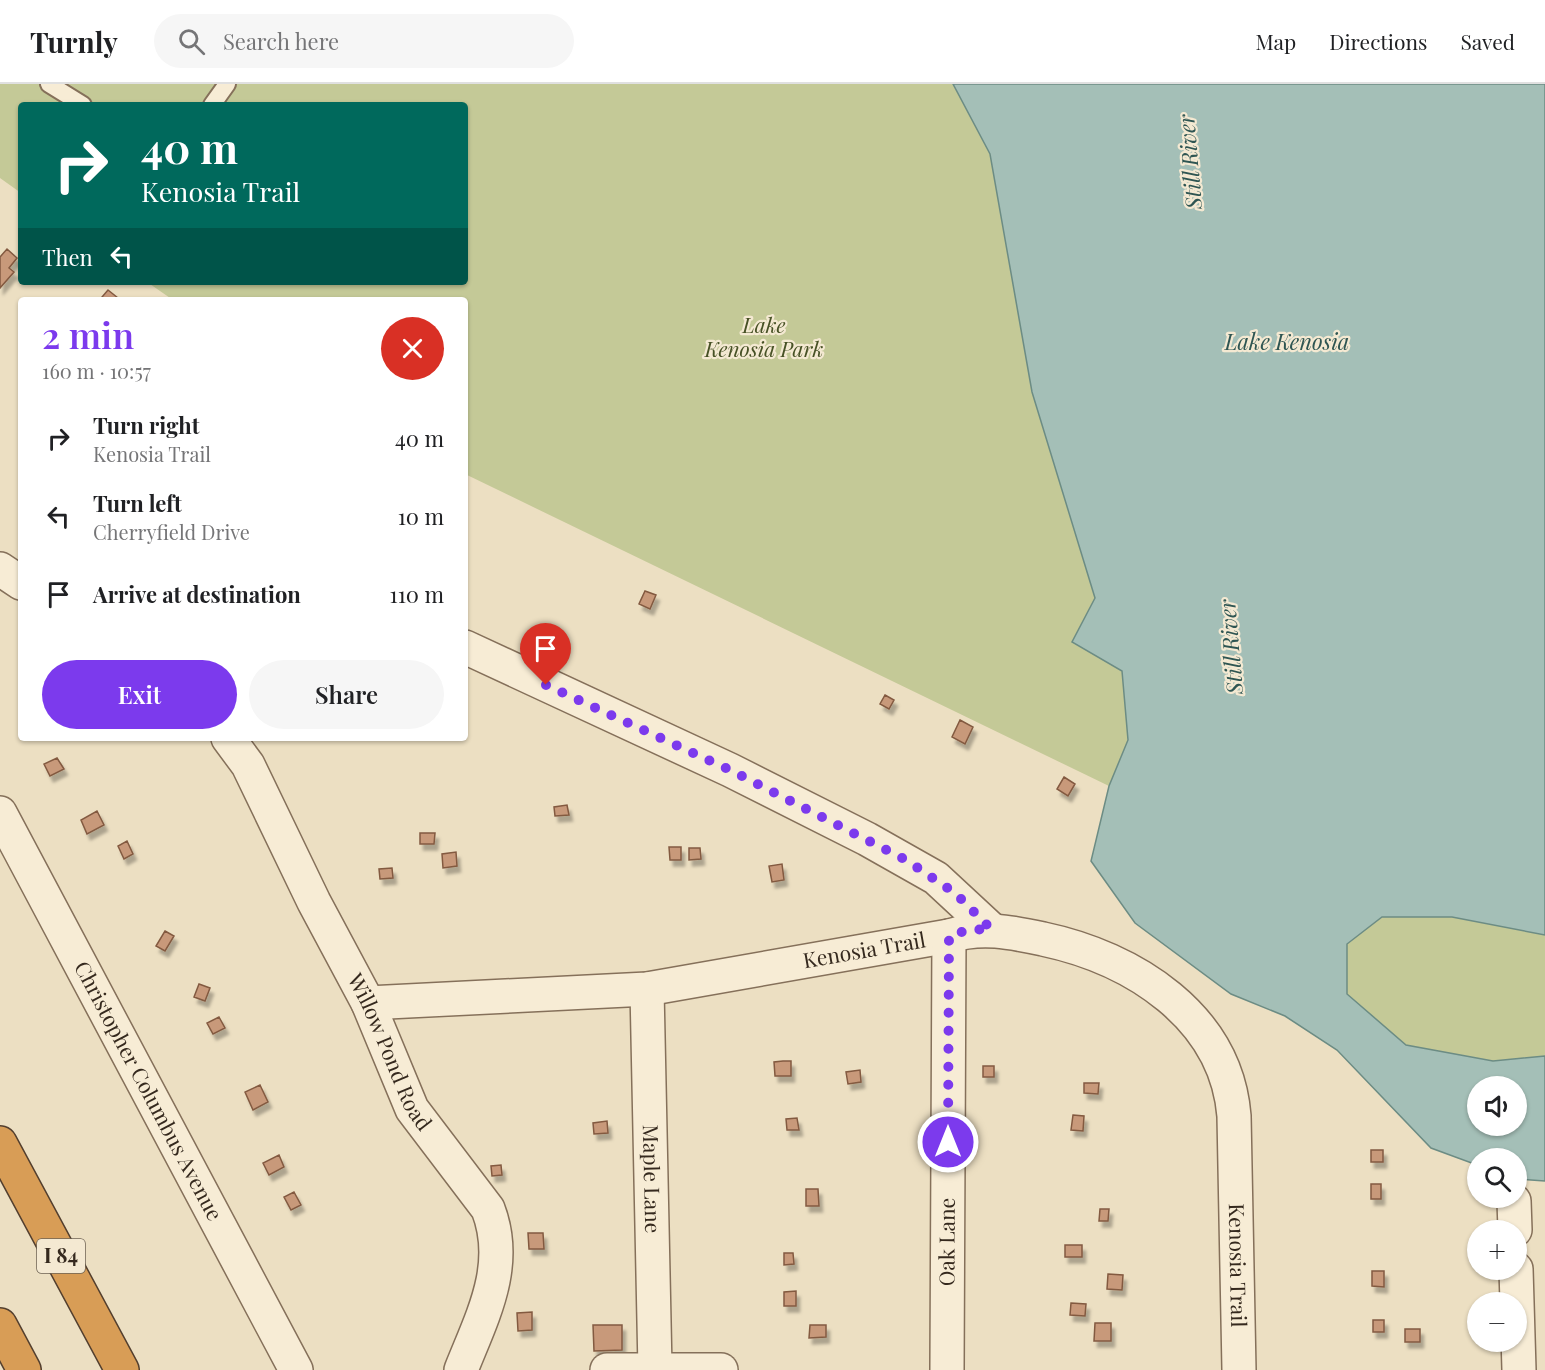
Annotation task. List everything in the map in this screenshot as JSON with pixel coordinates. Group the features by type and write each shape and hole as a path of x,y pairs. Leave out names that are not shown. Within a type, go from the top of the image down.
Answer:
{"highway":[{"name":"I 84","path":"0,1143 122,1370"},
{"path":"0,1325 24,1370"}],"street":[{"path":"0,569 18,581"},
{"path":"468,648 730,770 867,838 936,878 991,929"},
{"name":"Willow Pond Road","path":"230,741 248,765 314,902 368,1003 412,1109 488,1209 494,1224 498,1242 495,1277 490,1298 461,1370"},
{"name":"Christopher Columbus Avenue","path":"0,813 296,1370"},
{"name":"Kenosia Trail","path":"368,1003 647,989 949,936 968,930 991,929 1071,945 1120,964 1163,991 1196,1023 1221,1062 1232,1098 1239,1370"},
{"name":"Oak Lane","path":"947,1370 949,936"},
{"name":"Maple Lane","path":"647,989 655,1369"},
{"path":"1516,1280 1520,1370"},
{"path":"607,1370 721,1370"}],"lane":[{"path":"49,84 78,102"},
{"path":"214,102 227,84"}],"green space":[{"name":"Lake Kenosia Park","path":"0,84 953,84 990,154 1032,392 1095,598 1072,642 1122,671 1128,740 1109,786 468,475 468,297 169,297 151,285 468,285 468,102 18,102 18,191 0,178"},
{"path":"1382,917 1452,917 1545,935 1545,1056 1493,1061 1406,1045 1347,995 1347,944"}],"water":[{"name":"Lake Kenosia","path":"953,84 1545,84 1545,935 1452,917 1382,917 1347,944 1347,994 1406,1045 1493,1061 1545,1056 1545,1181 1527,1180 1527,1148 1467,1148 1467,1161 1431,1148 1337,1050 1285,1016 1231,994 1135,923 1091,861 1109,786 1128,740 1122,671 1072,642 1095,598 1032,392 990,154"}],"building":[{"path":"7,249 17,258 9,268 14,272 0,288 0,257"},
{"path":"108,290 117,297 102,297"},
{"path":"645,591 656,595 650,609 639,604"},
{"path":"885,695 894,700 889,709 880,704"},
{"path":"960,720 973,727 965,744 952,737"},
{"path":"57,758 64,769 50,776 44,764"},
{"path":"1064,777 1075,784 1068,796 1057,789"},
{"path":"567,805 569,815 555,816 554,807"},
{"path":"97,811 104,825 87,834 81,820"},
{"path":"420,833 435,833 434,844 420,844"},
{"path":"127,841 133,854 124,859 118,846"},
{"path":"669,847 681,847 681,860 670,860"},
{"path":"689,848 700,848 701,859 689,860"},
{"path":"456,852 457,866 443,868 442,854"},
{"path":"782,864 784,880 772,882 769,866"},
{"path":"392,868 393,878 380,879 379,869"},
{"path":"165,931 174,936 165,951 156,946"},
{"path":"199,984 210,988 205,1001 194,997"},
{"path":"219,1017 225,1028 213,1034 207,1023"},
{"path":"791,1061 791,1076 775,1076 774,1062"},
{"path":"983,1066 994,1066 994,1077 983,1077"},
{"path":"860,1070 861,1082 848,1084 846,1072"},
{"path":"1084,1083 1099,1083 1098,1094 1084,1093"},
{"path":"260,1085 268,1102 253,1110 245,1092"},
{"path":"1073,1115 1084,1116 1083,1131 1071,1130"},
{"path":"797,1118 799,1130 787,1130 786,1119"},
{"path":"607,1121 608,1133 594,1134 593,1123"},
{"path":"1371,1150 1383,1150 1383,1162 1371,1162"},
{"path":"279,1155 284,1167 269,1175 263,1163"},
{"path":"501,1165 502,1175 492,1176 491,1166"},
{"path":"1371,1184 1381,1184 1381,1199 1371,1199"},
{"path":"806,1189 818,1189 819,1206 806,1206"},
{"path":"294,1192 301,1205 291,1210 284,1197"},
{"path":"1100,1209 1109,1209 1108,1221 1099,1221"},
{"path":"528,1233 543,1233 544,1249 529,1249"},
{"path":"1065,1245 1082,1245 1082,1257 1065,1257"},
{"path":"784,1253 793,1253 794,1264 784,1265"},
{"path":"1372,1271 1384,1271 1384,1287 1372,1286"},
{"path":"1108,1274 1123,1275 1122,1290 1107,1289"},
{"path":"796,1291 796,1306 784,1306 784,1292"},
{"path":"1071,1303 1086,1304 1085,1316 1070,1315"},
{"path":"532,1312 532,1330 518,1331 517,1313"},
{"path":"1373,1320 1384,1320 1384,1332 1373,1332"},
{"path":"1095,1323 1111,1323 1111,1341 1094,1341"},
{"path":"593,1325 622,1325 622,1350 594,1351"},
{"path":"810,1325 826,1325 826,1337 809,1338"},
{"path":"1405,1329 1420,1329 1420,1342 1405,1342"}],"route":[{"path":"546,685 730,770 867,838 936,878 955,893 991,929 968,930 949,936 948,1142"}],"water label":[{"name":"Still River","path":"1190,162"},
{"name":"Still River","path":"1231,647"}]}
